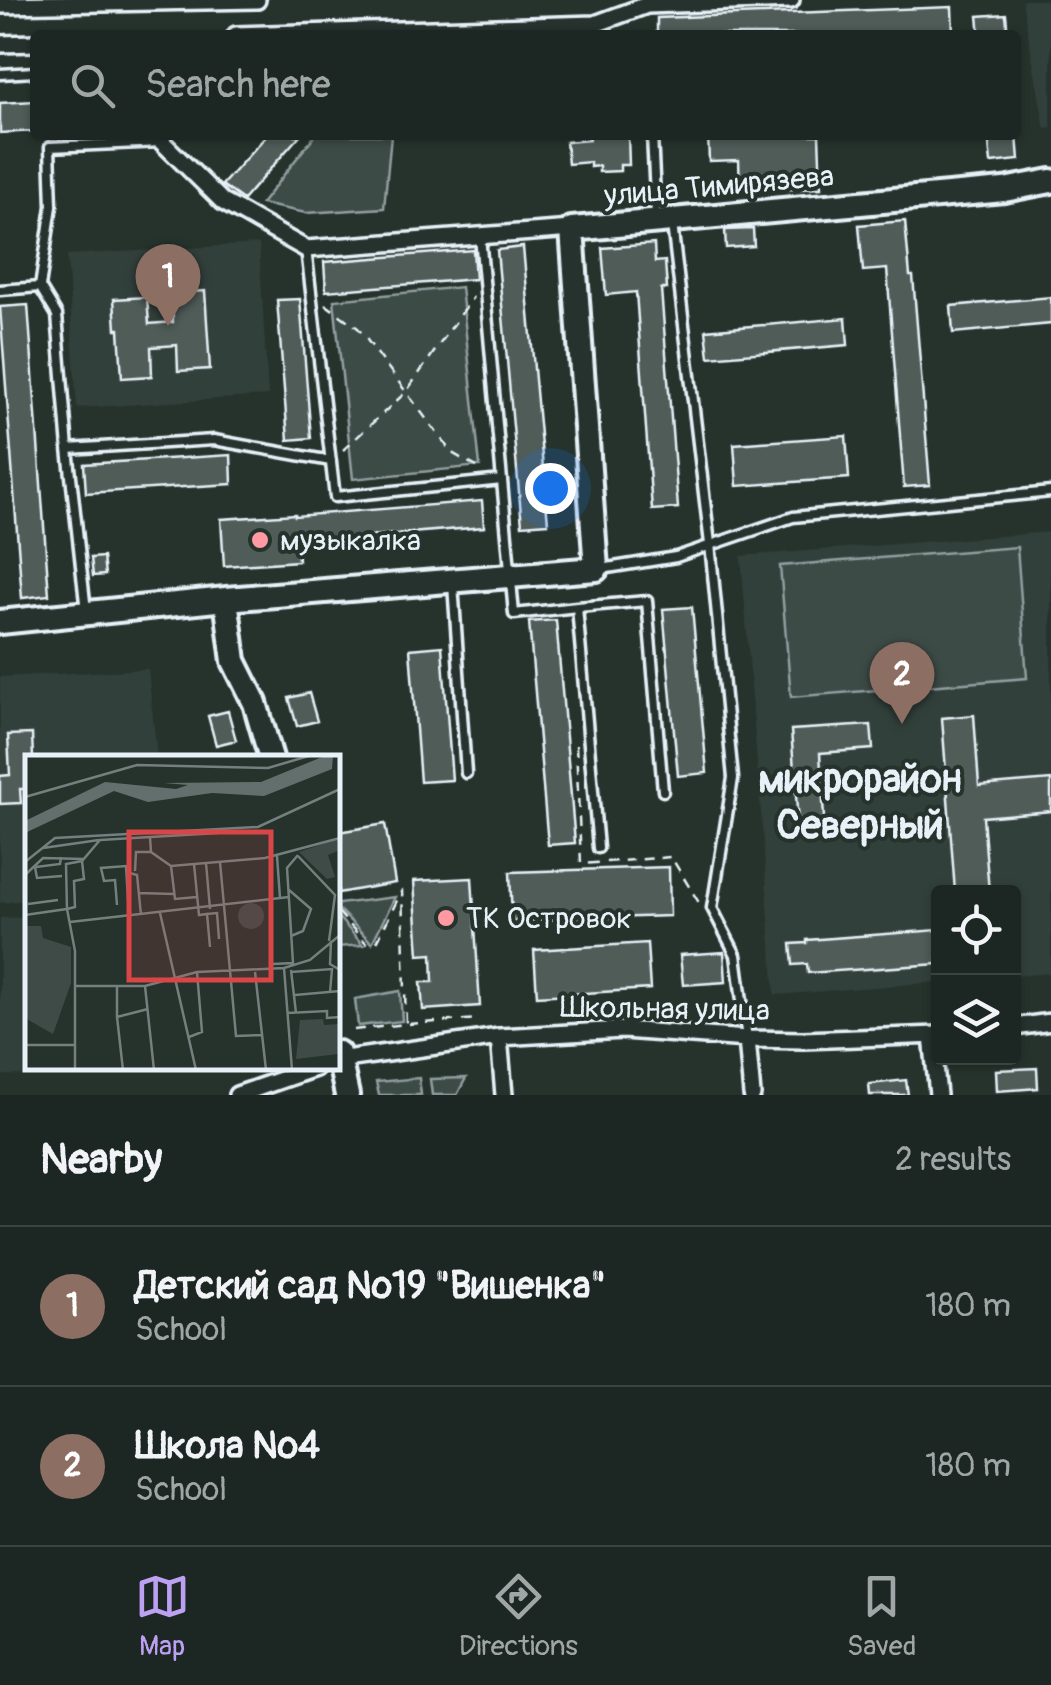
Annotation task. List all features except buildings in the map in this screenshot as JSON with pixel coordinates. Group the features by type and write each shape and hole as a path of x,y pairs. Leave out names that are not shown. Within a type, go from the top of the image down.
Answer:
{"street":[{"path":"0,5 257,0"},
{"path":"531,30 590,29 648,5 792,0"},
{"path":"0,44 30,42"},
{"path":"0,622 226,599 596,570 572,229 306,249 223,202 163,140"},
{"name":"улица Тимирязева","path":"572,229 1004,190 1051,181"},
{"path":"226,599 234,661 255,704 270,755"},
{"path":"1021,1026 1051,1022"},
{"name":"Школьная улица","path":"340,1057 499,1037 623,1030 746,1039 931,1036"},
{"path":"499,1037 504,1095"},
{"path":"746,1039 752,1095"},
{"path":"340,1065 347,1095"},
{"path":"937,1065 938,1095"},
{"path":"237,1095 309,1070"}],"lane":[{"path":"0,74 30,72"},
{"path":"86,613 57,314 40,287 52,206 50,147 148,140"},
{"path":"653,140 710,544 732,778 712,908 736,956 746,1039"},
{"path":"480,236 514,614 648,602 664,791"},
{"path":"306,249 336,496 502,480"},
{"path":"0,290 40,287"},
{"path":"68,449 214,440 331,460"},
{"path":"596,570 676,557 793,516 1051,492"},
{"path":"452,580 466,773"},
{"path":"577,608 598,848"}],"path":[{"path":"331,460 406,392 484,281"},
{"path":"311,295 358,328 452,453 502,480"},
{"path":"576,730 580,864 671,857 709,918"},
{"path":"376,944 402,890 406,1024"},
{"path":"340,914 367,944"},
{"path":"354,1030 479,1019"}],"shaded area":[{"path":"1022,0 1051,0 1051,128 1045,129"},
{"path":"311,140 391,140 384,208 306,213 261,204"},
{"path":"259,244 268,396 77,408 67,255"},
{"path":"461,287 480,466 353,479 334,300"},
{"path":"1051,532 1051,973 1021,975 1021,885 931,885 931,983 775,995 741,556"},
{"path":"1017,547 1027,678 791,697 780,566"},
{"path":"148,669 157,755 25,755 25,900 0,903 0,677"},
{"path":"395,897 372,943 340,911 340,904"},
{"path":"25,917 25,1070 57,1070 57,1076 0,1075 0,918"},
{"path":"340,919 363,945 340,947"},
{"path":"400,991 402,1021 358,1026 355,999"},
{"path":"419,1078 421,1095 379,1095 376,1082"},
{"path":"466,1078 457,1095 432,1095 430,1079"}],"place":[{"name":"Детский сад №19 \"Вишенка\"","path":"168,326"},
{"name":"музыкалка","path":"260,540"},
{"name":"Школа №4","path":"902,724"},
{"name":"ТК Островок","path":"446,918"}],"district":[{"name":"микрорайон Северный","path":"860,802"}]}
